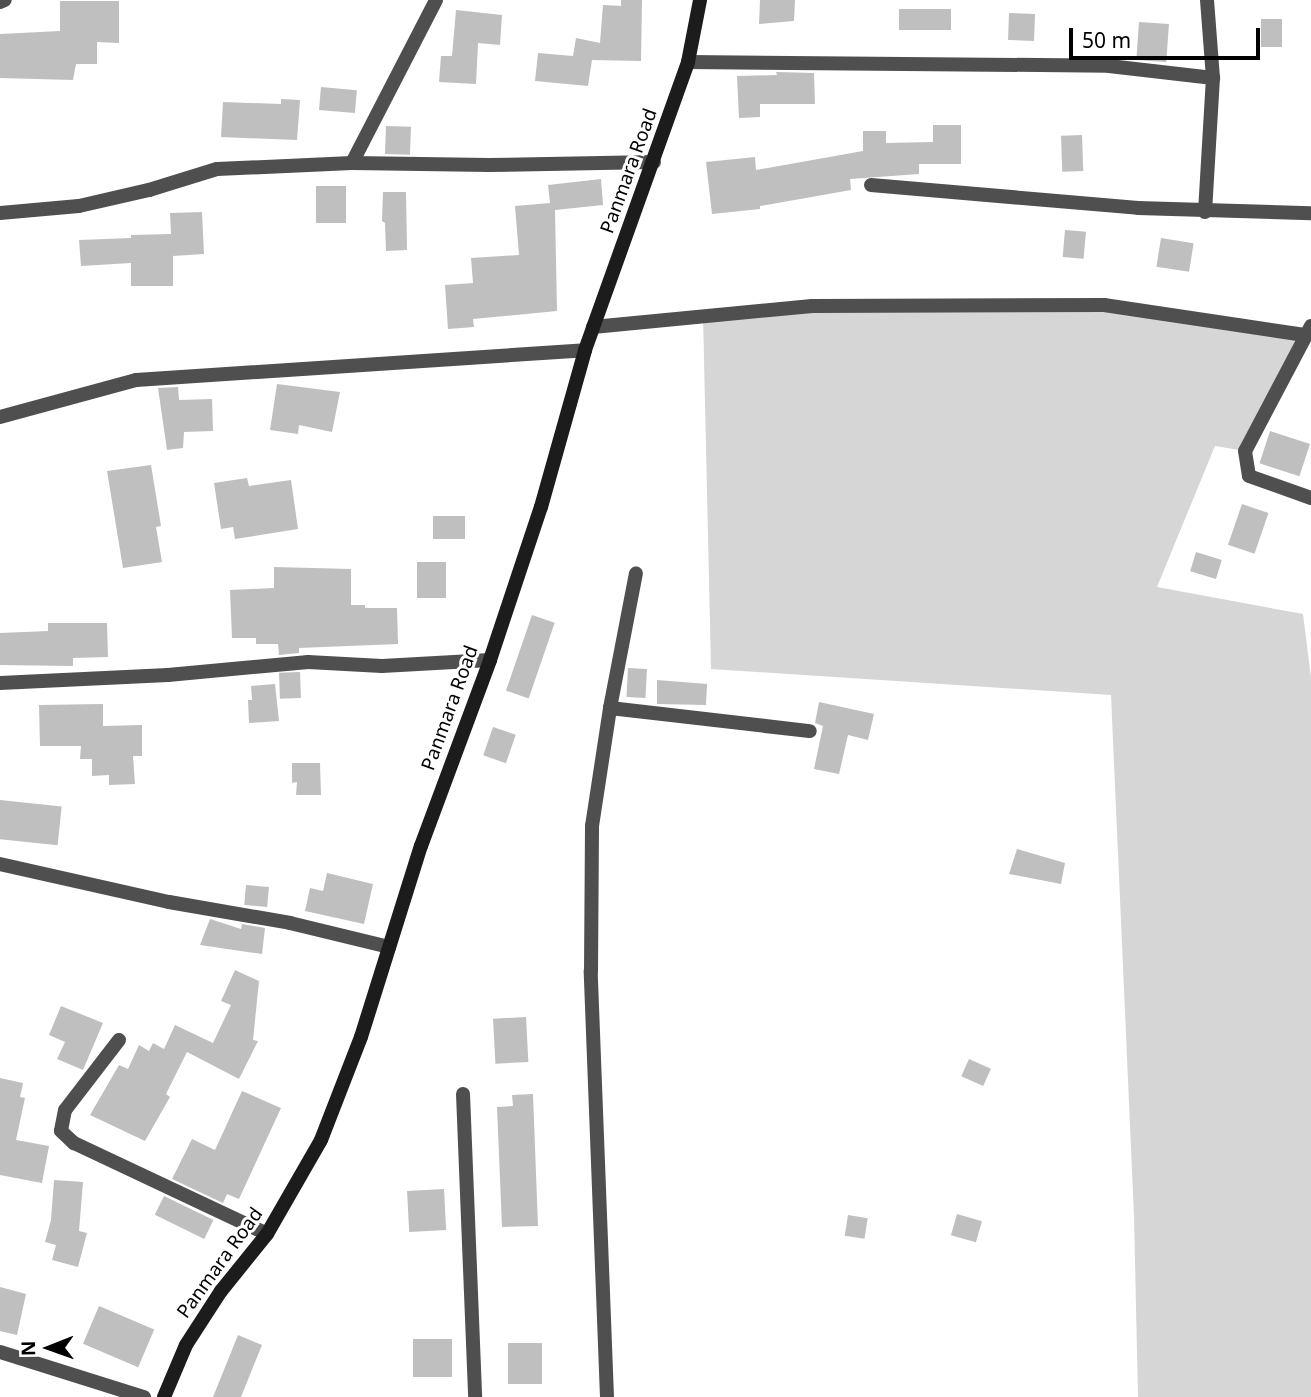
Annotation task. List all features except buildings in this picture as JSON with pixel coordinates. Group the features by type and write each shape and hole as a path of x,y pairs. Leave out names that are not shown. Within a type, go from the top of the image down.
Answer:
{"street":[{"path":"0,2 5,0"},
{"path":"352,163 436,0"},
{"name":"Panmara Road","path":"164,1397 186,1345 221,1291 267,1234 321,1140 361,1037 450,764 490,660 541,507 585,350 688,62 700,0"},
{"path":"1205,212 1213,78 1207,0"},
{"path":"688,62 1109,66 1213,78"},
{"path":"0,213 79,206 149,190 217,169 352,163 489,165 654,162"},
{"path":"871,185 1205,212 1311,213"},
{"path":"593,327 812,306 1104,304 1308,331 1245,451 1249,476 1311,498"},
{"path":"0,417 136,380 585,350"},
{"path":"607,1397 591,971 592,827 610,708 636,573"},
{"path":"0,682 168,675 308,662 382,666 490,660"},
{"path":"610,708 810,732"},
{"path":"0,864 169,902 290,923 389,947"},
{"path":"119,1041 65,1110 61,1131 74,1143 267,1234"},
{"path":"463,1094 475,1397"},
{"path":"0,1352 144,1397"}],"shaded area":[{"path":"1104,305 1305,335 1245,451 1215,446 1157,587 1303,614 1311,678 1311,1397 1138,1397 1134,1216 1111,695 711,669 703,315"}]}
